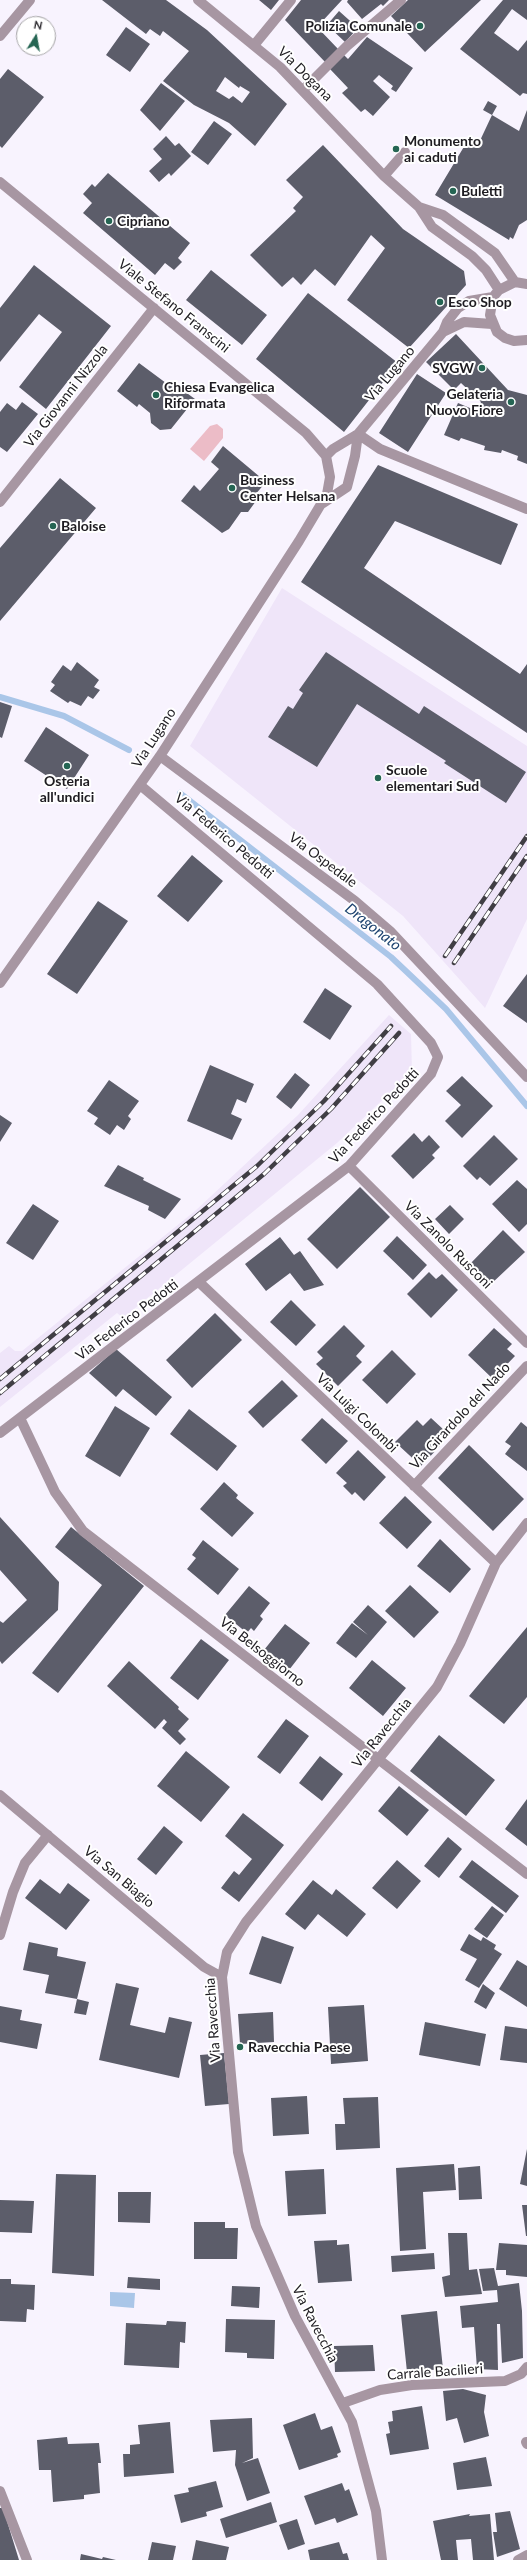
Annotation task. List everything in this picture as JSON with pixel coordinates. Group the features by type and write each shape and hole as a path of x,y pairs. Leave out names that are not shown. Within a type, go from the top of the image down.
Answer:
{"street":[{"path":"0,36 30,0"},
{"name":"Via Dogana","path":"198,0 255,44 303,90 384,176 419,207 432,227 472,256 486,270 496,294"},
{"path":"255,44 291,0"},
{"path":"303,90 347,46 401,0"},
{"path":"384,176 405,152"},
{"name":"Viale Stefano Franscini","path":"0,182 306,433 326,456"},
{"name":"Via Dogana","path":"419,207 443,215 495,253 523,280"},
{"name":"Via Lugano","path":"0,983 160,756 322,503 330,477 326,456 333,449 358,434 443,332 447,322 458,308 469,302 496,294 523,280"},
{"path":"496,294 490,315 492,324 505,338 514,341 527,340"},
{"name":"Via Giovanni Nizzola","path":"0,502 154,308"},
{"name":"Via Lugano","path":"443,332 464,322 492,324"},
{"path":"358,434 380,449 527,509"},
{"name":"Via Lugano","path":"322,503 347,487 355,456 358,434"},
{"name":"Via Ospedale","path":"160,756 355,901 390,931 527,1077"},
{"name":"Via Federico Pedotti","path":"0,1433 200,1283 349,1166 431,1074 438,1057 431,1043 377,984 140,785"},
{"name":"Via Zanolo Rusconi","path":"349,1166 527,1343"},
{"name":"Via Luigi Colombi","path":"200,1283 496,1563"},
{"name":"Via Girardolo del Nado","path":"414,1486 527,1366"},
{"name":"Via Belsoggiorno","path":"20,1418 55,1492 83,1531 378,1761 527,1874"},
{"name":"Via Ravecchia","path":"382,2560 376,2511 352,2422 295,2316 256,2226 238,2152 222,1977 228,1952 246,1922 437,1687 460,1644 496,1563 527,1523"},
{"name":"Via San Biagio","path":"0,1795 204,1967 222,1977"},
{"path":"0,1936 13,1892 25,1863 48,1835"},
{"name":"Carrale Bacilieri","path":"343,2403 380,2390 412,2385 505,2381 521,2374 527,2367"},
{"path":"0,2491 27,2560"},
{"path":"518,2560 527,2556"}],"shaded area":[{"path":"217,424 223,429 223,438 204,461 190,449 210,426"},
{"name":"Scuole elementari Sud","path":"282,588 527,746 527,919 485,1008 403,916 190,746"},
{"path":"389,1015 411,1034 412,1072 337,1143 123,1318 117,1313 0,1407 0,1353 9,1346 15,1351 22,1351 195,1211 298,1115"}],"water":[{"path":"110,2292 135,2293 134,2308 110,2306"}],"building":[{"path":"102,0 166,0 207,30 287,104 255,146 229,123 194,105 163,81 189,51 163,31 160,36 150,29 146,34","holes":["225,77 239,88 240,86 250,92 242,103 233,96 229,99 216,91"]},
{"path":"259,0 279,0 271,10"},
{"path":"301,0 342,0 317,27 339,50 326,63 285,20"},
{"path":"348,0 389,0 383,6 381,4 362,19 347,2"},
{"path":"408,0 481,0 425,52 391,16"},
{"path":"503,0 527,0 527,20 512,9 494,33 518,51 527,40 527,94 523,93 520,96 460,49"},
{"path":"339,11 358,28 345,42 327,25"},
{"path":"126,27 150,44 130,72 106,55"},
{"path":"367,37 413,68 396,92 391,89 393,86 379,75 373,81 390,97 373,116 365,109 361,112 342,93 348,88 330,69 343,54 348,59"},
{"path":"8,69 44,97 2,148 0,146 0,79"},
{"path":"161,83 185,101 160,131 140,110"},
{"path":"488,101 497,106 492,115 483,110"},
{"path":"527,110 527,220 519,225 513,239 510,237 509,240 435,195 468,140 477,147 492,115 519,131"},
{"path":"214,121 232,134 208,165 191,152"},
{"path":"166,136 175,146 179,143 191,156 171,176 169,173 159,182 149,171 162,159 153,149"},
{"path":"323,145 403,229 464,271 466,285 409,348 347,300 385,248 371,235 335,286 315,269 301,285 293,277 282,287 250,255 296,211 293,208 303,197 286,180"},
{"path":"108,173 190,243 178,258 182,262 174,270 165,263 155,275 83,213 92,203 83,194 92,184 95,187"},
{"path":"34,265 111,326 46,409 19,387 62,332 39,314 0,362 0,308"},
{"path":"211,270 267,315 242,345 186,300"},
{"path":"308,293 398,363 344,432 256,359"},
{"path":"456,334 508,390 527,395 527,464 517,460 518,456 502,450 501,453 484,450 485,446 461,438 459,441 444,435 458,403 477,411 481,402 461,383 454,390 426,362"},
{"name":"Chiesa Evangelica Riformata","path":"139,363 170,386 173,383 195,399 171,429 160,430 151,423 150,413 139,404 137,407 117,391"},
{"path":"417,374 446,393 408,452 379,433"},
{"path":"22,402 38,414 7,452 0,447 0,412 7,403 16,410"},
{"name":"Business Center Helsana","path":"223,446 266,482 254,496 256,501 248,512 241,512 229,529 222,533 181,501 194,485 200,491 219,469 211,462"},
{"path":"378,465 518,524 501,565 395,521 364,568 520,674 527,664 527,733 301,582"},
{"path":"60,478 96,508 0,621 0,548"},
{"path":"326,652 419,714 424,706 526,772 506,803 444,763 446,761 357,704 317,767 268,737 288,706 293,709 303,693 299,690"},
{"path":"77,662 99,680 94,687 100,690 93,699 88,696 81,706 70,701 68,703 50,691 55,685 51,682 63,665 71,671"},
{"path":"0,702 12,706 2,738 0,737"},
{"path":"46,727 89,755 67,789 24,761"},
{"path":"192,855 223,881 188,922 157,896"},
{"path":"98,901 128,921 77,994 47,974"},
{"path":"527,974 527,1023 503,1006"},
{"path":"325,988 352,1006 330,1040 303,1022"},
{"path":"210,1065 254,1084 246,1103 237,1099 231,1114 242,1119 232,1140 187,1121"},
{"path":"295,1073 310,1085 291,1109 276,1097"},
{"path":"462,1076 493,1106 462,1138 445,1121 461,1105 446,1091"},
{"path":"109,1080 139,1101 128,1116 131,1119 124,1130 117,1125 110,1135 94,1124 98,1118 87,1111"},
{"path":"0,1115 12,1123 0,1142"},
{"path":"414,1133 422,1142 429,1135 440,1147 432,1155 435,1158 413,1179 391,1156"},
{"path":"494,1135 518,1159 490,1186 480,1177 477,1180 463,1166"},
{"path":"118,1165 144,1178 143,1180 181,1199 165,1219 148,1210 149,1206 104,1186"},
{"path":"517,1180 527,1189 527,1224 519,1232 492,1204"},
{"path":"360,1187 390,1217 337,1269 307,1239"},
{"path":"33,1204 59,1221 33,1260 6,1243"},
{"path":"450,1205 464,1219 449,1234 435,1219"},
{"path":"503,1230 525,1252 490,1285 470,1264"},
{"path":"397,1236 427,1265 413,1280 383,1251"},
{"path":"280,1237 294,1255 300,1251 324,1285 304,1291 290,1273 266,1291 245,1264"},
{"path":"429,1272 436,1279 442,1274 458,1290 431,1318 407,1294"},
{"path":"291,1300 316,1325 296,1346 270,1322"},
{"path":"215,1313 242,1340 192,1388 166,1360"},
{"path":"344,1325 365,1346 356,1356 362,1362 338,1386 316,1364 323,1358 317,1352"},
{"path":"494,1328 512,1344 507,1349 515,1356 493,1379 468,1355"},
{"path":"116,1349 172,1397 156,1416 123,1389 116,1397 89,1373"},
{"path":"392,1350 416,1374 387,1404 362,1380"},
{"path":"282,1380 298,1396 263,1428 248,1412"},
{"path":"115,1406 150,1428 120,1477 85,1456"},
{"path":"189,1409 237,1446 217,1471 170,1434"},
{"path":"322,1418 348,1441 326,1464 301,1440"},
{"path":"431,1418 444,1430 435,1439 441,1445 421,1466 395,1442 417,1420 423,1426"},
{"path":"521,1422 527,1427 527,1471 505,1454 511,1446 505,1442"},
{"path":"469,1445 524,1499 493,1531 438,1478"},
{"path":"358,1450 386,1477 364,1501 355,1492 352,1495 343,1486 347,1483 336,1473"},
{"path":"224,1482 238,1495 236,1498 254,1513 232,1537 200,1509"},
{"path":"405,1496 432,1522 407,1549 379,1523"},
{"path":"0,1517 59,1582 58,1610 2,1664 0,1661 0,1621 3,1623 27,1600 0,1570"},
{"path":"71,1527 144,1586 58,1693 32,1673 102,1585 55,1547"},
{"path":"440,1539 471,1569 450,1593 417,1566"},
{"path":"203,1540 239,1569 218,1595 187,1569 196,1558 192,1555"},
{"path":"410,1585 439,1612 414,1638 385,1611"},
{"path":"249,1586 270,1603 260,1616 263,1619 254,1631 251,1628 247,1633 225,1615"},
{"path":"368,1605 387,1622 356,1658 336,1643 352,1623 368,1635 353,1622"},
{"path":"285,1624 310,1643 289,1670 264,1650"},
{"path":"527,1627 527,1697 504,1724 469,1696"},
{"path":"201,1639 229,1660 198,1700 170,1678"},
{"path":"372,1660 406,1688 383,1716 349,1688"},
{"path":"129,1661 179,1707 178,1709 189,1719 178,1731 186,1739 180,1745 162,1728 167,1722 164,1719 155,1729 107,1686"},
{"path":"286,1719 309,1736 280,1774 257,1757"},
{"path":"439,1735 495,1780 466,1816 410,1771"},
{"path":"186,1751 230,1787 201,1822 157,1786"},
{"path":"320,1756 343,1774 322,1801 299,1783"},
{"path":"399,1786 429,1810 407,1836 378,1811"},
{"path":"527,1799 527,1846 505,1829"},
{"path":"243,1813 284,1845 239,1902 221,1888 234,1871 239,1875 252,1859 225,1836"},
{"path":"164,1826 183,1842 156,1875 137,1859"},
{"path":"448,1837 462,1849 439,1878 424,1866"},
{"path":"397,1860 421,1881 397,1909 372,1888"},
{"path":"472,1860 519,1896 506,1913 459,1877"},
{"path":"40,1879 60,1894 68,1883 90,1900 66,1930 25,1898"},
{"path":"313,1880 332,1895 336,1889 366,1914 347,1937 318,1914 305,1930 285,1914"},
{"path":"492,1906 504,1915 487,1938 474,1929"},
{"path":"469,1934 481,1941 483,1937 496,1945 494,1949 502,1954 479,1988 465,1980 477,1959 460,1950"},
{"path":"262,1936 294,1947 281,1984 249,1974"},
{"path":"29,1942 58,1948 57,1956 86,1962 77,1999 45,1993 49,1975 23,1970"},
{"path":"517,1960 527,1966 527,2007 499,1989"},
{"path":"116,1983 139,1988 130,2025 165,2033 169,2017 192,2022 179,2078 99,2060"},
{"path":"483,1984 495,1993 486,2009 474,2002"},
{"path":"77,1999 89,2002 86,2015 74,2013"},
{"path":"364,2005 368,2061 331,2064 328,2007"},
{"path":"0,2006 22,2010 20,2020 42,2024 37,2049 0,2042"},
{"path":"273,2012 274,2042 240,2044 238,2014"},
{"path":"425,2022 486,2034 480,2066 419,2055"},
{"path":"505,2026 527,2029 527,2063 500,2060"},
{"path":"224,2053 229,2104 205,2106 200,2055"},
{"path":"307,2096 309,2134 273,2136 271,2098"},
{"path":"378,2097 380,2148 336,2150 335,2124 345,2124 343,2098"},
{"path":"527,2149 527,2186 520,2184"},
{"path":"454,2164 456,2190 423,2192 426,2249 400,2251 396,2168"},
{"path":"480,2166 482,2199 459,2200 458,2168"},
{"path":"324,2169 326,2214 288,2216 285,2171"},
{"path":"56,2174 96,2175 94,2276 52,2273"},
{"path":"118,2192 151,2192 150,2223 118,2222"},
{"path":"0,2200 34,2201 32,2233 0,2232"},
{"path":"522,2205 527,2205 527,2236 526,2236"},
{"path":"194,2222 225,2222 225,2228 238,2228 237,2259 194,2259"},
{"path":"448,2233 467,2233 469,2270 477,2269 482,2294 445,2297 442,2277 450,2275"},
{"path":"337,2240 337,2245 349,2244 352,2281 318,2283 314,2241"},
{"path":"499,2243 527,2245 527,2277 506,2275 506,2270 496,2270"},
{"path":"434,2253 435,2269 392,2272 391,2256"},
{"path":"494,2268 498,2286 519,2283 522,2311 523,2358 502,2363 500,2324 497,2324 498,2370 477,2369 474,2327 462,2328 460,2306 498,2302 497,2290 483,2291 479,2269"},
{"path":"128,2277 160,2279 160,2290 127,2288"},
{"path":"0,2279 11,2279 11,2284 35,2285 34,2310 27,2309 26,2322 0,2321"},
{"path":"232,2286 260,2287 259,2308 231,2306"},
{"path":"437,2311 443,2369 407,2372 401,2315"},
{"path":"226,2319 275,2320 274,2359 247,2358 247,2353 225,2352"},
{"path":"167,2321 186,2322 185,2343 180,2342 179,2368 124,2365 126,2323 166,2325"},
{"path":"373,2345 375,2371 335,2372 334,2346"},
{"path":"463,2389 486,2395 484,2412 489,2436 464,2443 457,2418 446,2421 443,2391"},
{"path":"422,2406 429,2449 390,2455 386,2434 390,2433 388,2422 393,2421 392,2411"},
{"path":"315,2413 321,2430 332,2426 341,2452 337,2454 338,2457 299,2470 283,2425"},
{"path":"252,2418 253,2458 242,2463 258,2458 270,2493 247,2501 235,2465 236,2450 213,2452 210,2420"},
{"path":"170,2422 174,2473 124,2477 123,2454 130,2454 130,2445 140,2444 138,2425"},
{"path":"67,2437 68,2444 99,2443 101,2463 98,2463 100,2493 84,2495 84,2499 53,2502 51,2470 39,2470 37,2440"},
{"path":"486,2457 492,2486 457,2490 453,2463"},
{"path":"216,2481 223,2507 206,2512 207,2516 181,2523 174,2495 189,2492 188,2488"},
{"path":"342,2483 345,2491 349,2489 358,2515 337,2523 335,2518 315,2525 304,2496"},
{"path":"271,2502 277,2522 226,2538 220,2519"},
{"path":"0,2508 3,2508 19,2560 0,2560"},
{"path":"510,2511 520,2549 497,2557 493,2532 497,2532 495,2513"},
{"path":"470,2514 469,2516 490,2514 494,2560 473,2560 471,2539 456,2540 458,2560 441,2560 433,2521"},
{"path":"297,2519 305,2544 288,2550 279,2525"},
{"path":"196,2540 229,2547 226,2560 192,2560"},
{"path":"152,2542 176,2546 173,2560 148,2560"},
{"path":"339,2542 343,2554 347,2553 349,2560 310,2560 308,2550"},
{"path":"81,2554 102,2559 103,2557 116,2560 80,2560"}],"waterway":[{"path":"0,697 64,716 129,750"},
{"name":"Dragonato","path":"180,793 391,957 446,1009 527,1106"}],"railway":[{"path":"445,956 527,836"},
{"path":"454,963 527,856"},
{"path":"0,1379 257,1166 324,1101 391,1026"},
{"path":"0,1393 264,1174 331,1109 399,1033"}],"place":[{"name":"Polizia Comunale","path":"420,26"},
{"name":"Monumento ai caduti","path":"396,149"},
{"name":"Buletti","path":"453,191"},
{"name":"Cipriano","path":"109,221"},
{"name":"Esco Shop","path":"440,302"},
{"name":"SVGW","path":"482,368"},
{"name":"Chiesa Evangelica Riformata","path":"156,395"},
{"name":"Gelateria Nuovo Fiore","path":"511,402"},
{"name":"Business Center Helsana","path":"232,488"},
{"name":"Baloise","path":"53,526"},
{"name":"Osteria all'undici","path":"67,766"},
{"name":"Scuole elementari Sud","path":"378,778"},
{"name":"Ravecchia Paese","path":"240,2047"}]}
